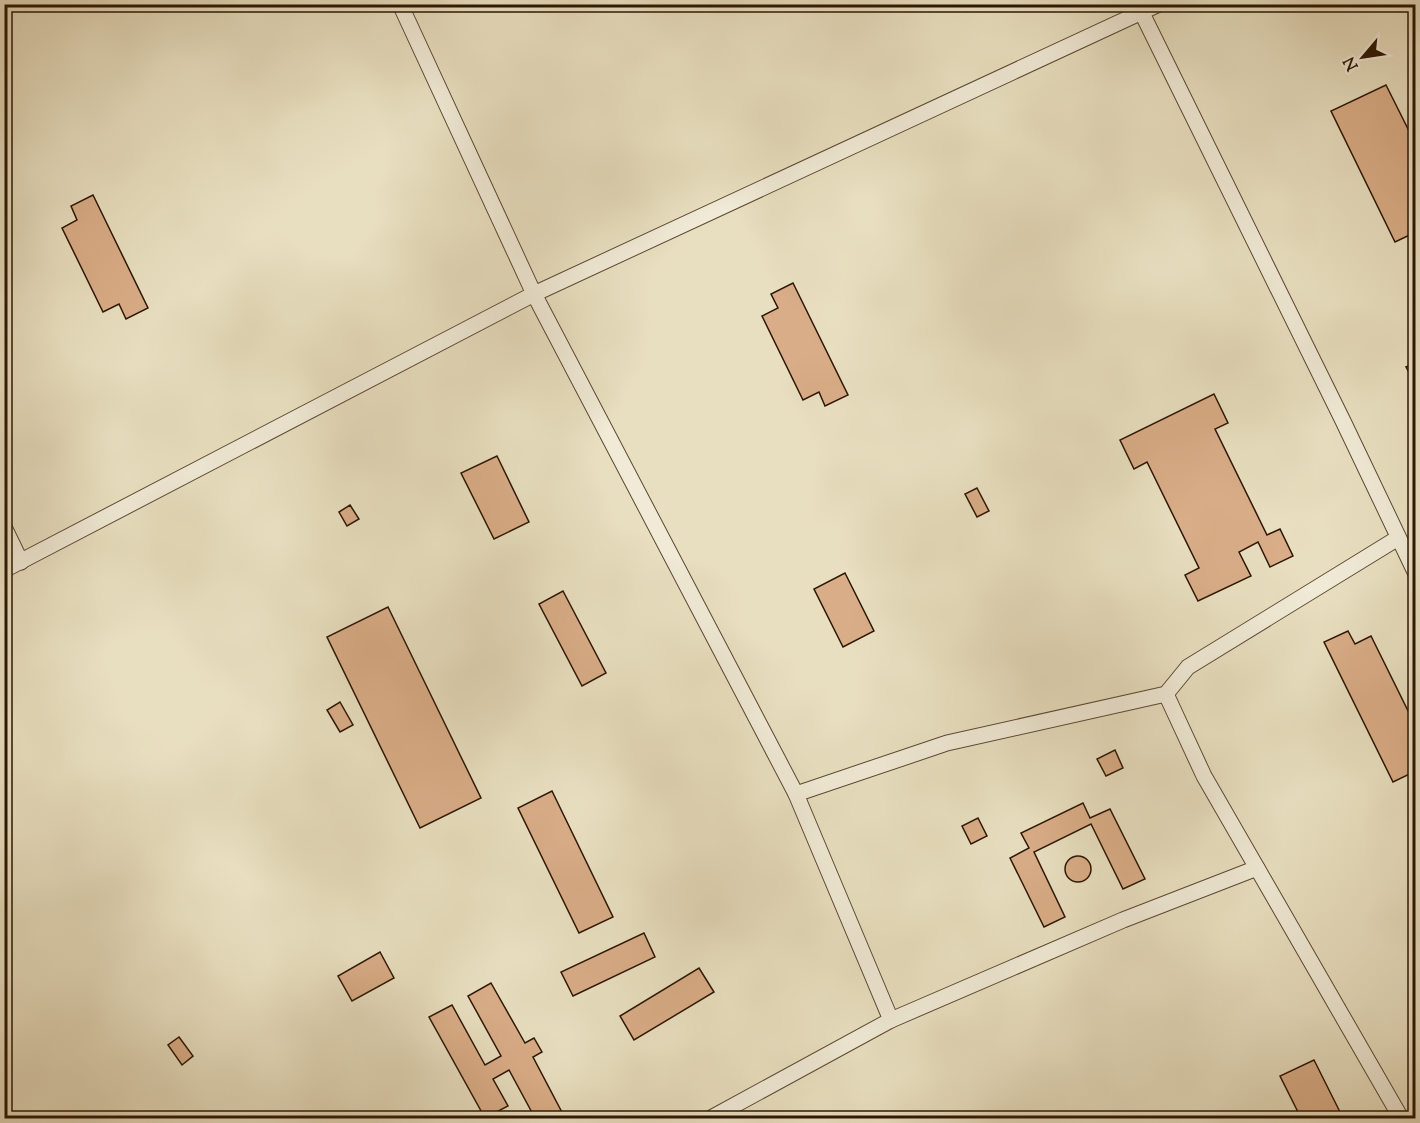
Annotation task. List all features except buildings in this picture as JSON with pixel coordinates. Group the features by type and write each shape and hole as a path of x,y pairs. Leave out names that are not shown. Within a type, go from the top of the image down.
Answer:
{"lane":[{"path":"400,4 534,294 796,794 891,1020"},
{"path":"4,570 534,294 1139,9 1159,4"},
{"path":"1139,9 1416,574"},
{"path":"4,527 21,562"},
{"path":"796,794 947,742 1166,694 1188,667 1398,538"},
{"path":"1166,694 1204,776 1401,1119"},
{"path":"711,1119 891,1020 1123,920 1257,868"}]}
